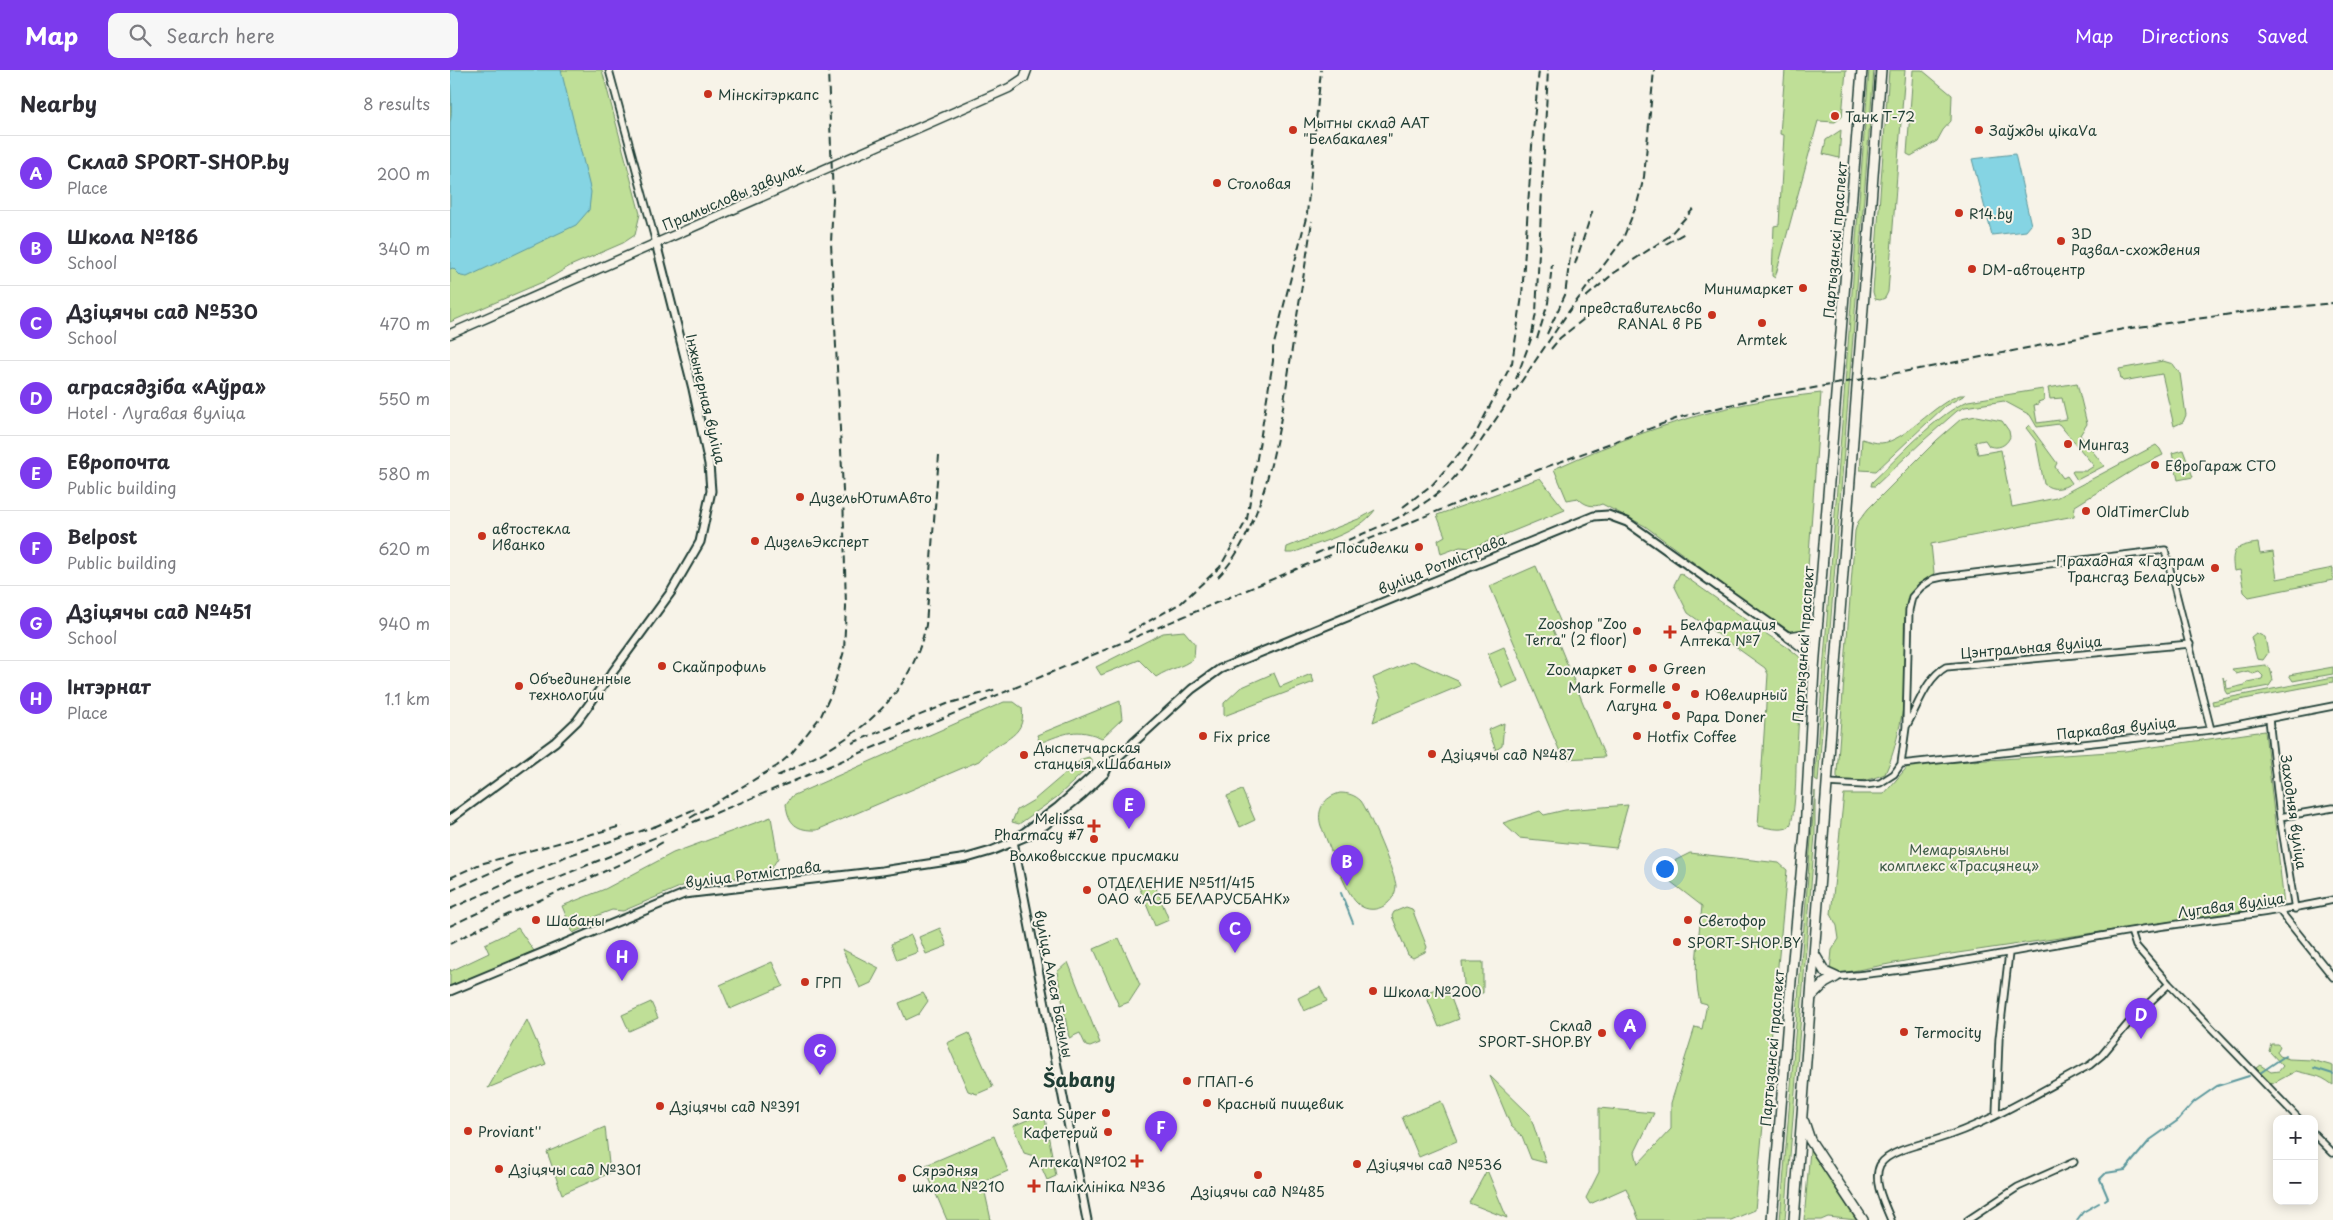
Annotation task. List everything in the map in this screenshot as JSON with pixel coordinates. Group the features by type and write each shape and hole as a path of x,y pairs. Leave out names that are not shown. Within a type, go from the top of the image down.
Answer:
{"highway":[{"name":"Партызанскі праспект","path":"1772,1220 1808,784 1814,668 1862,70"},
{"path":"1794,1220 1881,70"},
{"path":"1789,638 1808,634 1819,620"},
{"path":"1789,638 1811,654 1814,668"},
{"path":"1808,784 1826,784"},
{"path":"1814,954 1825,972 1836,977"},
{"path":"1812,996 1825,983 1836,977"},
{"path":"1802,1117 1810,1140 1863,1220"},
{"path":"1765,1220 1774,1200"}],"main road":[{"name":"Прамысловы завулак","path":"450,334 1009,88 1025,74"}],"street":[{"name":"Інжынерная вуліца","path":"450,819 556,742 577,721 666,599 688,565 700,542 711,491 709,464 693,389 609,70"},
{"name":"вуліца Ротмістрава","path":"450,991 697,890 807,881 967,858 1013,842 1057,808 1099,770 1108,766 1192,689 1220,669 1601,514 1627,522 1789,638"},
{"name":"Цэнтральная вуліца","path":"1901,764 1906,727 1909,676 1908,610 1912,597 1921,587 1933,579 1978,572 2164,550 2211,730"},
{"name":"Цэнтральная вуліца","path":"1906,727 1928,684 1937,672 1946,667 2190,644"},
{"name":"Паркавая вуліца","path":"1901,764 2211,730 2333,706"},
{"name":"Заходняя вуліца","path":"2269,719 2280,817 2295,909"},
{"path":"1826,784 1865,785 1880,783 1894,774 1901,764"},
{"path":"2280,817 2333,808"},
{"name":"вуліца Алеся Бачылы","path":"1013,842 1087,1220"},
{"name":"Лугавая вуліца","path":"1836,977 2009,954 2131,931 2295,909 2333,900"},
{"path":"2280,911 2333,977"},
{"path":"2131,931 2136,946 2169,984 2212,1031 2295,1115"},
{"path":"1996,1114 1999,1039 2009,954"},
{"path":"1891,1220 1880,1193 1879,1167 1884,1160 1898,1152 1955,1133 1996,1114 2095,1062 2132,1018 2169,984"},
{"path":"2318,1138 2333,1153"},
{"path":"1968,1220 2018,1187 2074,1162"}],"green space":[{"path":"450,70 602,70 640,214 635,235 623,243 570,266 545,281 450,322"},
{"path":"1785,70 1846,70 1842,117 1835,122 1818,121 1775,278 1772,276 1774,226 1779,225 1784,135 1780,134"},
{"path":"1869,70 1874,70 1818,782 1815,780 1815,776"},
{"path":"1889,70 1905,70 1888,292 1885,298 1880,300 1875,299 1873,292"},
{"path":"1913,70 1922,70 1952,95 1951,121 1937,141 1911,156 1907,154"},
{"path":"1841,130 1839,158 1823,154 1826,140"},
{"path":"2163,361 2173,364 2180,374 2186,415 2183,422 2174,426 2162,374 2123,381 2119,369"},
{"path":"2077,383 2087,424 2080,435 2104,466 2077,480 2073,471 2086,471 2094,466 2059,424 2037,427 2030,415 2004,401 1965,407 1957,411 1875,486 1871,486 1872,482 1931,426 1956,407 1968,401 2043,389 2044,400 2034,405 2037,423 2067,419 2062,398 2050,399 2048,388"},
{"path":"1821,393 1803,634 1788,633 1645,526 1602,504 1589,505 1578,498 1567,500 1554,469 1624,440 1696,416 1754,402"},
{"path":"1965,395 1945,406 1876,471 1860,470 1862,439 1879,443 1890,441 1910,429 1950,399"},
{"path":"1976,416 2002,421 2009,431 2010,437 2001,446 1989,446 1985,440 1975,442 1978,454 2001,450 2012,507 2056,498 2156,445 2163,455 2140,466 2075,506 2074,516 1931,544 1934,573 1912,593 1905,615 1906,673 1904,697 1897,738 1885,774 1861,781 1837,778 1855,531 1858,522 1868,509 1937,440 1961,419"},
{"path":"2029,425 2057,463 2055,467 2063,478 2067,476 2072,483 2058,488 2051,488 2044,484 2036,441 2026,428"},
{"path":"2183,450 2193,477 2178,480 2172,453"},
{"path":"1540,478 1565,510 1472,548 1460,547 1441,554 1438,540 1445,536 1437,515"},
{"path":"1375,510 1359,525 1348,531 1293,553 1286,553 1287,547 1361,518"},
{"path":"2258,543 2260,554 2273,552 2277,579 2333,568 2333,580 2249,597 2244,592 2240,570 2234,571 2233,557 2240,547"},
{"path":"1536,566 1561,623 1552,627 1605,757 1563,759 1490,586"},
{"path":"1680,573 1802,659 1794,808 1789,827 1778,829 1758,826 1768,674 1765,668 1688,613 1674,585"},
{"path":"1184,631 1195,644 1194,658 1156,677 1139,660 1101,675 1096,667 1163,633"},
{"path":"2256,633 2265,637 2268,653 2263,660 2257,659 2251,637"},
{"path":"1504,647 1518,681 1502,688 1488,654"},
{"path":"1413,661 1458,681 1460,686 1373,722 1381,697 1373,678"},
{"path":"2265,665 2270,668 2273,680 2269,686 2227,694 2223,677 2224,681 2226,680 2227,689 2262,679 2263,676 2259,672 2253,674 2248,671 2236,674 2232,669"},
{"path":"2333,667 2333,674 2293,681 2289,675"},
{"path":"1274,673 1280,687 1311,674 1314,682 1224,716 1224,703 1240,688"},
{"path":"2333,677 2333,682 2213,705 2212,701"},
{"path":"1120,701 1122,719 1102,738 1078,732 1057,736 1040,743 1037,735"},
{"path":"1004,702 1014,702 1022,708 1020,727 1010,738 987,753 979,761 817,830 804,829 791,821 786,804 792,796"},
{"path":"1504,723 1502,746 1496,750 1488,730"},
{"name":"Мемарыяльны комплекс «Трасцянец»","path":"2265,731 2284,905 1910,960 1842,973 1830,971 1832,950 1839,939 1837,926 1831,914 1844,794 1884,794 1909,765 2125,751"},
{"path":"1089,757 1093,762 1091,765 1057,797 1019,824 1012,822 1017,810 1034,800 1082,759"},
{"path":"1242,790 1255,820 1240,827 1227,796"},
{"path":"1815,791 1815,834 1785,1220 1780,1220"},
{"path":"1346,793 1361,801 1392,870 1396,886 1395,893 1387,904 1375,909 1363,907 1353,898 1321,826 1320,815 1323,805 1334,795"},
{"path":"1628,805 1616,848 1519,838 1503,823 1540,811 1544,815 1565,810"},
{"path":"771,817 778,858 771,869 753,876 687,884 623,911 612,910 596,916 591,924 573,933 562,906 605,889 673,853"},
{"path":"1690,853 1779,863 1787,870 1755,1210 1731,1220 1639,1220 1626,1188 1590,1204 1586,1198 1599,1172 1599,1108 1654,1113 1635,1152 1638,1164 1671,1129 1671,1103 1695,1027 1702,1029 1707,1004 1700,1002 1696,966 1702,906 1662,875 1664,866"},
{"path":"1152,878 1169,920 1155,926 1138,884"},
{"path":"1406,907 1412,909 1427,947 1425,952 1413,958 1408,955 1392,916 1394,912"},
{"path":"518,928 534,951 450,987 450,969 451,971 489,953 485,944"},
{"path":"940,928 947,946 926,954 919,937"},
{"path":"911,935 918,952 897,960 891,944"},
{"path":"1119,938 1140,985 1129,1002 1119,1006 1094,949"},
{"path":"842,949 879,968 871,983 860,988"},
{"path":"772,962 783,986 730,1009 720,985"},
{"path":"1068,962 1100,1043 1090,1047 1086,1046 1080,1033 1069,1038 1057,972"},
{"path":"1462,962 1483,962 1483,993 1465,993"},
{"path":"1446,985 1459,1019 1439,1027 1425,993"},
{"path":"1320,987 1327,1001 1304,1011 1298,998"},
{"path":"923,993 928,1001 919,1014 906,1020 899,1003"},
{"path":"651,1002 658,1018 629,1031 622,1015"},
{"path":"527,1020 546,1064 488,1088"},
{"path":"969,1033 993,1087 977,1094 968,1091 947,1043"},
{"path":"2271,1044 2280,1046 2277,1052 2280,1056 2289,1059 2312,1060 2333,1066 2333,1085 2319,1077 2296,1071 2272,1084 2256,1068 2260,1065 2271,1072 2279,1071 2283,1066 2269,1051"},
{"path":"1490,1076 1530,1115 1546,1163 1531,1159 1522,1136 1511,1126"},
{"path":"1441,1101 1457,1141 1419,1157 1402,1117"},
{"path":"1044,1113 1056,1176 1047,1180 1037,1157 1024,1153 1013,1126"},
{"path":"605,1127 610,1173 562,1194 547,1152"},
{"path":"994,1136 1008,1171 987,1180 984,1188 991,1220 947,1220 924,1166"},
{"path":"1810,1150 1856,1220 1828,1217 1821,1220 1804,1220"},
{"path":"1487,1170 1507,1218 1469,1203"}],"water":[{"path":"450,70 561,70 591,192 589,210 576,225 467,277 461,276 453,268 450,269"},
{"path":"2015,154 2031,225 2026,231 1992,235 1972,159"}],"waterway":[{"path":"1341,893 1353,923"},
{"path":"2260,1073 2285,1056"},
{"path":"2314,1068 2333,1074"},
{"path":"2105,1200 2108,1198 2100,1179 2106,1173 2125,1170 2150,1140 2177,1121 2194,1102 2217,1086 2249,1076"},
{"path":"2077,1220 2083,1212 2099,1203"}],"railway":[{"path":"690,818 777,766 791,754 821,716 832,692 844,651 846,607 843,491 831,243 833,199 828,70"},
{"path":"1128,633 1181,603 1220,567 1247,519 1273,361 1273,348 1307,214 1321,70"},
{"path":"1403,507 1433,484 1475,435 1512,363 1522,296 1539,70"},
{"path":"1516,379 1531,339 1536,313 1548,70"},
{"path":"1315,554 1379,527 1411,511 1438,493 1451,481 1469,459 1569,311 1622,241 1637,204 1644,177 1654,70"},
{"path":"1586,297 1614,273 1668,237 1696,206"},
{"path":"1575,264 1593,209"},
{"path":"1218,577 1235,555 1249,529 1261,499 1270,466 1284,400 1312,221"},
{"path":"1666,244 1685,233"},
{"path":"1547,334 1565,295 1573,234"},
{"path":"1537,339 1548,303 1552,264"},
{"path":"450,926 524,891 789,783 1306,565 1538,470 1681,417 1758,398 2124,329 2246,312 2333,303"},
{"path":"1551,349 1560,338 1599,307"},
{"path":"777,776 827,750 850,735 871,719 905,679 917,654 926,625 939,455"},
{"path":"852,743 947,704 997,689"},
{"path":"654,827 695,809"},
{"path":"450,909 567,856 659,825"},
{"path":"450,878 480,864 622,826"},
{"path":"450,944 665,841"},
{"path":"450,891 514,862"}],"place":[{"name":"Мінскітэркапс","path":"708,94"},
{"name":"Танк Т-72","path":"1835,116"},
{"name":"Мытны склад ААТ \"Белбакалея\"","path":"1293,130"},
{"name":"Заўжды цікаVа","path":"1979,130"},
{"name":"Столовая","path":"1217,183"},
{"name":"R14.by","path":"1959,213"},
{"name":"3D Развал-схождения","path":"2061,241"},
{"name":"DM-автоцентр","path":"1972,269"},
{"name":"Минимаркет","path":"1803,288"},
{"name":"представительсво RANAL в РБ","path":"1712,315"},
{"name":"Armtek","path":"1762,323"},
{"name":"Мингаз","path":"2068,444"},
{"name":"ЕвроГараж СТО","path":"2155,465"},
{"name":"ДизельЮтимАвто","path":"800,497"},
{"name":"OldTimerClub","path":"2086,511"},
{"name":"автостекла Иванко","path":"482,536"},
{"name":"ДизельЭксперт","path":"755,541"},
{"name":"Посиделки","path":"1419,547"},
{"name":"Прахадная «Газпрам Трансгаз Беларусь»","path":"2215,568"},
{"name":"Zooshop \"Zoo Terra\" (2 floor)","path":"1637,631"},
{"name":"Белфармация Аптека №7","path":"1670,632"},
{"name":"Скайпрофиль","path":"662,666"},
{"name":"Green","path":"1653,668"},
{"name":"Zooмаркет","path":"1632,669"},
{"name":"Объединенные технологии","path":"519,686"},
{"name":"Mark Formelle","path":"1676,687"},
{"name":"Ювелирный","path":"1695,694"},
{"name":"Лагуна","path":"1667,705"},
{"name":"Papa Doner","path":"1676,716"},
{"name":"Fix price","path":"1203,736"},
{"name":"Hotfix Coffee","path":"1637,736"},
{"name":"Дзіцячы сад №487","path":"1432,754"},
{"name":"Дыспетчарская станцыя «Шабаны»","path":"1024,755"},
{"name":"Melissa Pharmacy #7","path":"1094,826"},
{"name":"Европочта","path":"1129,829"},
{"name":"Волковысские присмаки","path":"1094,839"},
{"name":"Школа №186","path":"1347,886"},
{"name":"ОТДЕЛЕНИЕ №511/415 ОАО «АСБ БЕЛАРУСБАНК»","path":"1087,890"},
{"name":"Шабаны","path":"536,920"},
{"name":"Светофор","path":"1688,920"},
{"name":"SPORT-SHOP.BY","path":"1677,942"},
{"name":"Дзіцячы сад №530","path":"1235,953"},
{"name":"Інтэрнат","path":"622,981"},
{"name":"ГРП","path":"805,982"},
{"name":"Школа №200","path":"1373,991"},
{"name":"Termocity","path":"1904,1032"},
{"name":"Склад SPORT-SHOP.BY","path":"1602,1033"},
{"name":"аграсядзіба «Аўра»","path":"2141,1039"},
{"name":"Склад SPORT-SHOP.by","path":"1630,1050"},
{"name":"Дзіцячы сад №451","path":"820,1075"},
{"name":"ГПАП-6","path":"1187,1081"},
{"name":"Красный пищевик","path":"1207,1103"},
{"name":"Дзіцячы сад №391","path":"660,1106"},
{"name":"Santa Super","path":"1106,1113"},
{"name":"Proviant''","path":"468,1131"},
{"name":"Кафетерий","path":"1108,1132"},
{"name":"Belpost","path":"1161,1152"},
{"name":"Аптека №102","path":"1137,1161"},
{"name":"Дзіцячы сад №536","path":"1357,1164"},
{"name":"Дзіцячы сад №301","path":"499,1169"},
{"name":"Дзіцячы сад №485","path":"1258,1175"},
{"name":"Сярэдняя школа №210","path":"902,1178"},
{"name":"Паліклініка №36","path":"1034,1186"}],"district":[{"name":"Šabany","path":"1079,1079"}]}
